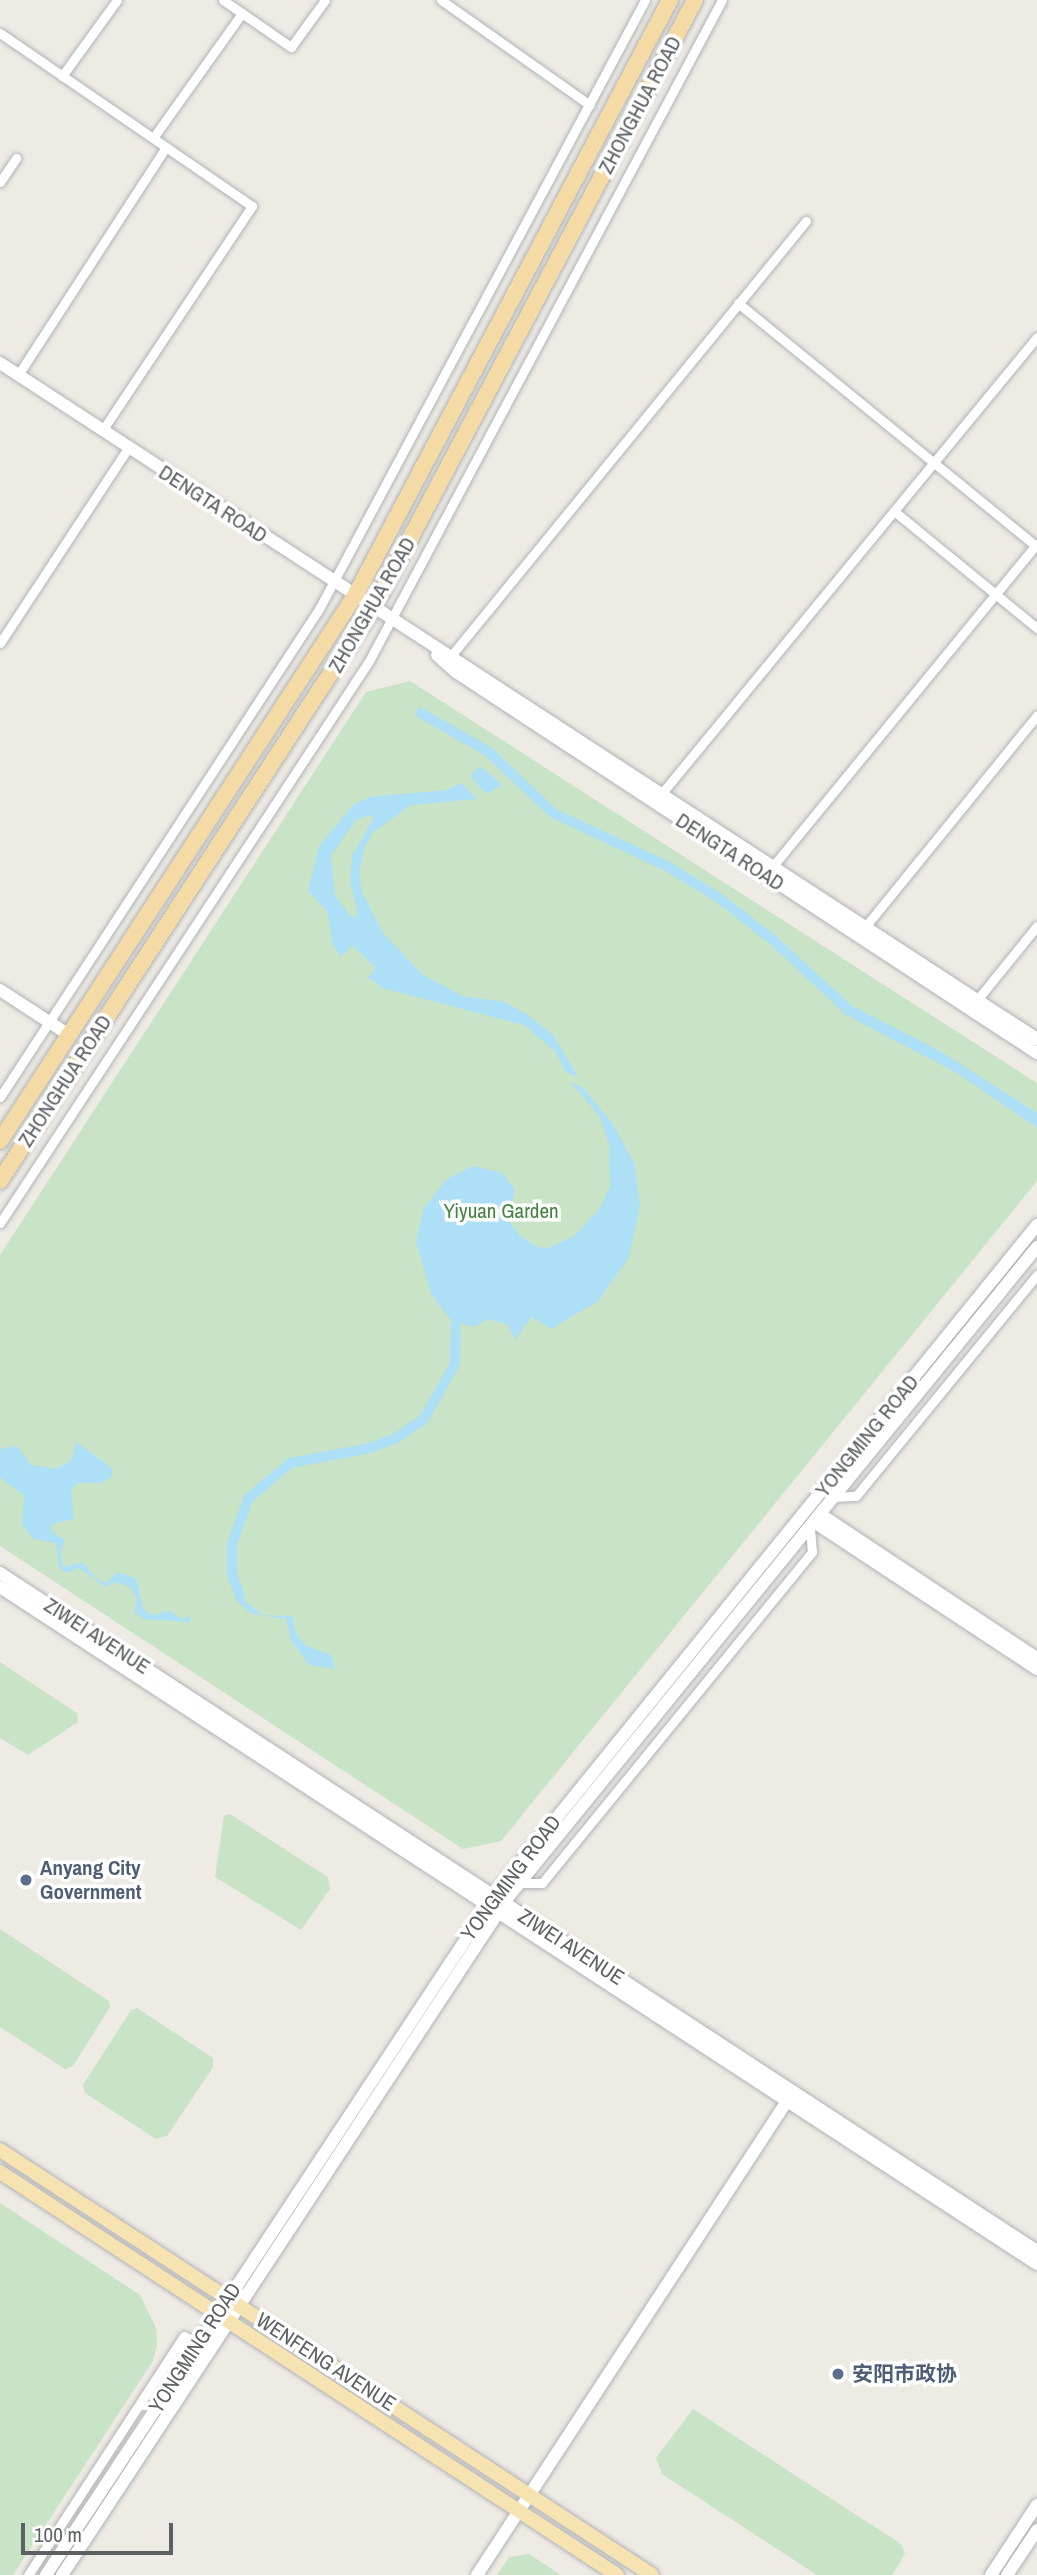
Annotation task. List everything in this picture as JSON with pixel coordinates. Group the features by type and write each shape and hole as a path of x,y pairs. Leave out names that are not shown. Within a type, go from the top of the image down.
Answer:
{"highway":[{"name":"ZHONGHUA ROAD","path":"0,1140 354,597 670,0"},
{"name":"ZHONGHUA ROAD","path":"0,1181 373,609 695,0"}],"main road":[{"name":"WENFENG AVENUE","path":"0,2150 652,2575"},
{"name":"WENFENG AVENUE","path":"0,2172 617,2575"}],"street":[{"path":"62,76 117,0"},
{"path":"223,0 291,47 325,0"},
{"path":"441,0 590,105"},
{"path":"0,1097 333,583 645,0"},
{"path":"0,1223 391,622 722,0"},
{"path":"153,138 242,13"},
{"path":"0,33 252,206 102,431"},
{"path":"18,375 166,147"},
{"path":"0,182 16,158"},
{"path":"450,657 806,221"},
{"path":"738,303 1036,546 773,866"},
{"path":"662,793 1037,337"},
{"name":"DENGTA ROAD","path":"0,363 391,622 662,793 1037,1039"},
{"path":"0,643 128,448"},
{"path":"894,510 1037,628"},
{"name":"DENGTA ROAD","path":"427,645 456,672 1037,1053"},
{"path":"865,927 1037,715"},
{"path":"977,1000 1037,926"},
{"path":"0,990 69,1035"},
{"name":"YONGMING ROAD","path":"62,2575 223,2318 496,1904 1037,1225"},
{"name":"YONGMING ROAD","path":"496,1904 520,1883 1037,1247"},
{"path":"834,1497 856,1496 1037,1275"},
{"path":"815,1521 1037,1658"},
{"path":"815,1521 1037,1669"},
{"name":"ZIWEI AVENUE","path":"0,1573 787,2101 1037,2264"},
{"name":"ZIWEI AVENUE","path":"0,1587 1037,2251"},
{"path":"477,2575 787,2101"},
{"name":"YONGMING ROAD","path":"48,2574 198,2344 223,2318"},
{"path":"28,2575 184,2336 198,2344"},
{"path":"991,2575 1037,2505"},
{"path":"1007,2575 1037,2530"}],"green space":[{"name":"Yiyuan Garden","path":"410,681 1037,1083 1037,1181 501,1841 463,1849 0,1546 0,1255 366,692"},
{"path":"0,1662 77,1713 78,1722 28,1755 0,1738"},
{"path":"230,1814 328,1877 330,1889 301,1930 215,1877 224,1816"},
{"path":"0,1929 109,2001 110,2007 73,2066 65,2069 0,2027"},
{"path":"137,2008 213,2058 213,2067 167,2136 156,2139 85,2093 83,2085 131,2010"},
{"path":"0,2203 140,2295 156,2328 157,2345 153,2361 13,2575 0,2575"},
{"path":"693,2409 901,2544 905,2554 892,2575 817,2575 662,2474 656,2458"},
{"path":"529,2554 561,2575 497,2575 509,2557"}],"water":[{"path":"420,707 491,747 556,809 670,862 722,894 777,937 852,1006 940,1051 1037,1113 1037,1128 957,1073 846,1015 771,945 716,902 665,871 550,817 484,755 414,715"},
{"path":"480,766 502,785 486,794 470,776"},
{"path":"461,783 477,799 411,805 373,832 364,848 359,874 362,892 383,933 422,974 462,996 505,1002 528,1015 553,1035 579,1078 565,1071 555,1051 524,1025 382,988 368,977 376,968 352,945 341,957 333,946 327,911 308,891 319,846 353,805 370,797 447,790","holes":["371,815 373,819 352,856 350,879 358,915 352,918 335,895 331,855 356,820"]},
{"path":"570,1082 582,1087 613,1124 634,1163 640,1205 629,1257 598,1301 551,1329 531,1317 515,1340 508,1325 489,1319 473,1327 450,1319 431,1294 416,1241 424,1208 447,1179 473,1166 502,1173 515,1189 509,1221 520,1236 538,1247 548,1248 573,1237 601,1207 610,1186 609,1144 599,1115"},
{"path":"76,1442 112,1468 112,1477 101,1483 77,1483 71,1490 74,1519 52,1524 51,1531 65,1540 60,1552 63,1567 83,1562 95,1578 106,1583 117,1572 130,1576 136,1579 144,1610 152,1615 169,1611 182,1619 189,1616 190,1622 143,1619 134,1612 137,1598 130,1587 116,1582 105,1587 79,1568 67,1573 59,1568 56,1543 34,1539 22,1525 24,1496 0,1477 0,1449 17,1446 31,1465 57,1469 72,1459"},
{"path":"242,1598 262,1615 292,1616 296,1633 305,1645 331,1655 335,1669 309,1665 291,1640 286,1619 252,1614 236,1600"}],"waterway":[{"path":"240,1597 232,1574 232,1544 248,1499 290,1463 370,1448 396,1438 424,1419 455,1364 456,1321"}],"place":[{"name":"Anyang City Government","path":"26,1880"},
{"name":"安阳市政协","path":"838,2374"}]}
